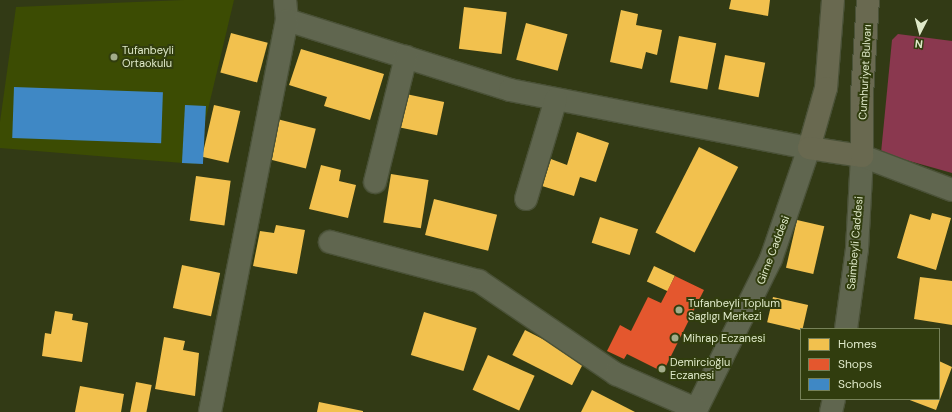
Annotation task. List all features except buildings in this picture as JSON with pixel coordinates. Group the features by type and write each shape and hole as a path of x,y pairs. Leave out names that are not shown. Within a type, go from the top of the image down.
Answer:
{"main road":[{"path":"833,0 826,88 809,148 862,156"},
{"name":"Cumhuriyet Bulvarı","path":"862,156 862,94 868,0"}],"street":[{"path":"210,412 286,10 406,57 510,90 809,148"},
{"path":"375,182 406,57"},
{"path":"526,199 556,99"},
{"name":"Girne Caddesi","path":"696,410 771,259 809,148"},
{"path":"862,156 952,190"},
{"name":"Saimbeyli Caddesi","path":"846,328 857,249 862,156"},
{"path":"330,242 479,281 616,374 696,410"},
{"path":"830,412 834,400"}],"shaded area":[{"name":"Tufanbeyli Ortaokulu","path":"184,0 234,0 195,164 0,148 0,122 16,7"},
{"path":"898,34 952,41 952,173 881,153 892,40"}],"place":[{"name":"Tufanbeyli Ortaokulu","path":"114,57"},
{"name":"Tufanbeyli Toplum Saglıgı Merkezi","path":"679,310"},
{"name":"Mihrap Eczanesi","path":"675,338"},
{"name":"Demircioğlu Eczanesi","path":"662,369"}]}
